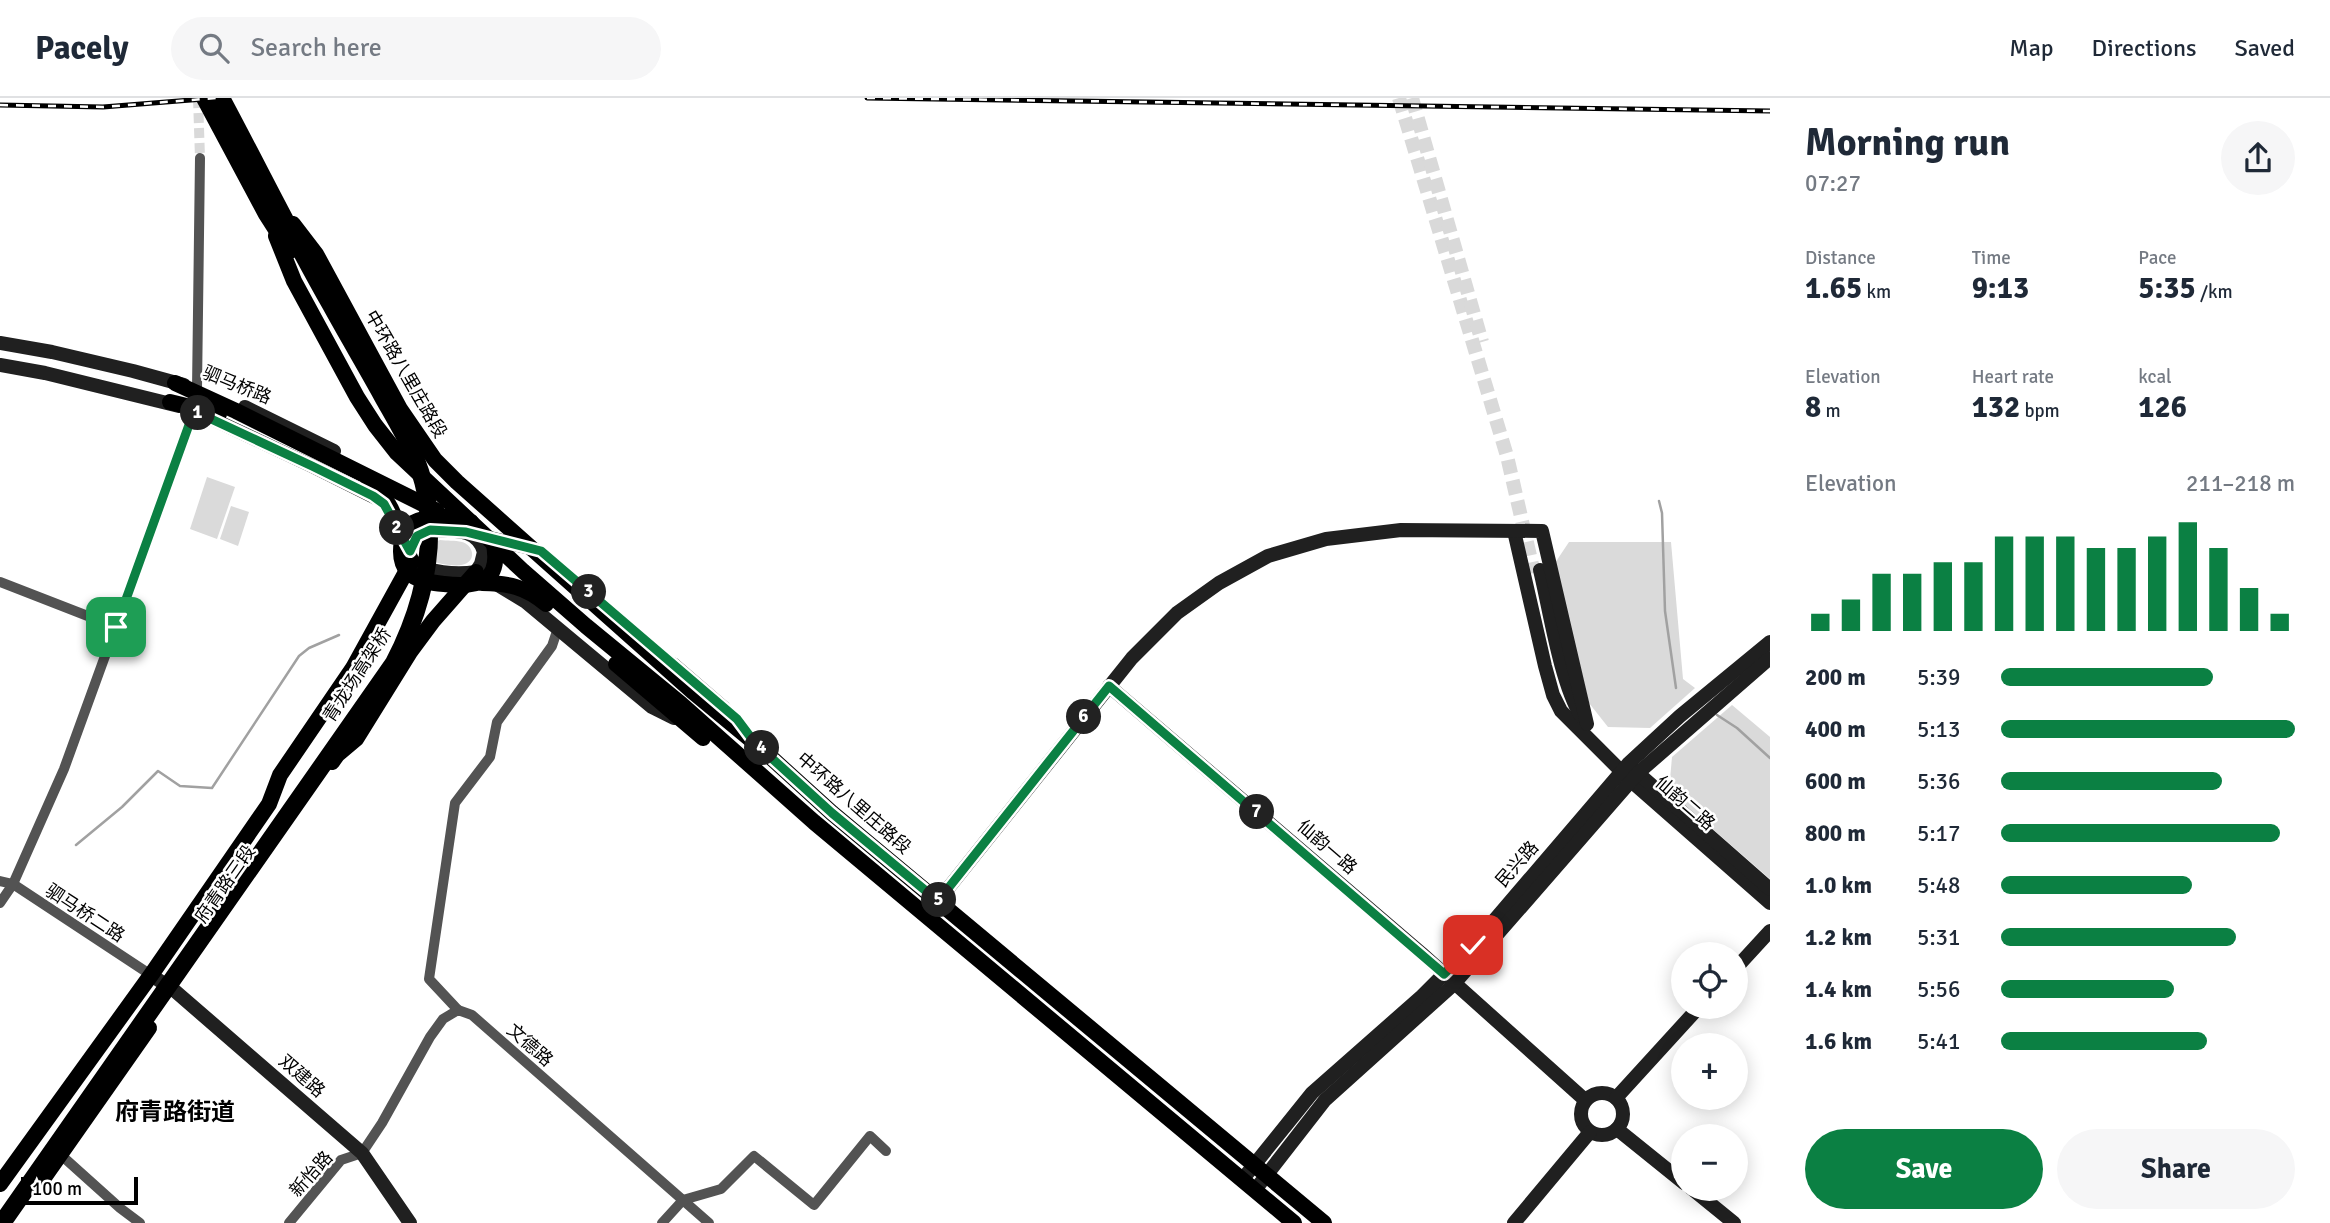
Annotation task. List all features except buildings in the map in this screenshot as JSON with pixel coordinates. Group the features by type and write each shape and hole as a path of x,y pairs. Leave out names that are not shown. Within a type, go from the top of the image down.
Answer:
{"highway":[{"name":"青龙场高架桥","path":"7,1220 394,663 416,618 426,573 429,523 426,494 414,454 307,263 205,98"},
{"name":"青龙场高架桥","path":"220,98 273,210"}],"main road":[{"name":"中环路八里庄路段","path":"273,210 316,254 386,384 420,440 457,482 814,822 1294,1223"},
{"name":"中环路八里庄路段","path":"273,210 294,281 357,397 397,453 523,571 686,698 755,743 832,813 1324,1223"},
{"path":"176,383 203,407 383,495 407,550 382,631 362,672 269,804"},
{"path":"170,402 236,411 493,540 496,555 492,573 475,581 447,601 434,616 337,755"},
{"path":"451,518 423,519 408,526 408,572 430,583 475,581 512,584 525,589 690,727 814,822"},
{"path":"471,528 493,533 801,793 832,813"},
{"name":"府青路三段","path":"0,1184 152,975 269,804 280,775 353,668 407,550"},
{"name":"府青路三段","path":"7,1220 61,1155 337,755 356,739 410,652 433,621 475,581"}],"street":[{"path":"197,388 200,158"},
{"name":"驷马桥路","path":"0,343 52,352 211,392 370,469 387,489 407,550"},
{"path":"0,365 170,402"},
{"path":"0,903 13,884 64,769 116,627 203,407"},
{"path":"407,550 430,530 471,528 541,551 737,719 755,743"},
{"path":"938,901 1132,658 1177,612 1219,583 1268,556 1326,539 1402,530 1514,531"},
{"name":"仙韵二路","path":"1514,531 1542,531 1537,569"},
{"name":"仙韵二路","path":"1514,531 1537,569 1568,687 1582,726 1770,903"},
{"path":"475,581 526,602 653,707 690,727"},
{"path":"0,582 116,627"},
{"name":"文德路","path":"558,628 552,646 497,722 489,757 456,803 429,979 458,1010 472,1015 709,1223"},
{"name":"民兴路","path":"1248,1185 1325,1100 1449,979 1681,716 1770,642"},
{"name":"民兴路","path":"1630,772 1770,658"},
{"name":"仙韵一路","path":"1109,686 1585,1100"},
{"name":"仙韵二路","path":"1630,772 1770,889"},
{"name":"驷马桥二路","path":"0,881 13,884 152,975"},
{"path":"1748,955 1770,931"},
{"name":"双建路","path":"152,975 175,991 362,1153 410,1223"},
{"path":"362,1153 382,1124 430,1037 443,1019 458,1010"},
{"path":"1616,1098 1688,1019"},
{"path":"1597,1093 1610,1094 1616,1098 1623,1109 1617,1129 1604,1136 1590,1132 1581,1120 1580,1113 1585,1100 1597,1093"},
{"path":"1617,1129 1671,1172"},
{"path":"1514,1223 1590,1132"},
{"path":"663,1223 683,1200 721,1189 754,1156 814,1205 870,1136 886,1151"},
{"name":"新怡路","path":"289,1223 341,1160 362,1153"},
{"path":"61,1155 140,1223"},
{"path":"1707,1201 1734,1223"}],"shaded area":[{"path":"207,477 235,487 217,539 190,529"},
{"path":"231,506 249,512 238,546 220,539"},
{"path":"440,540 465,543 472,551 472,557 467,563 460,565 434,562 434,542"},
{"path":"1569,542 1671,542 1683,679 1695,688 1650,728 1608,727 1589,703 1555,563"},
{"path":"1732,705 1770,737 1770,879 1669,791 1672,757"}],"waterway":[{"path":"1659,501 1662,513 1665,611 1676,688"},
{"path":"76,845 122,807 158,771 180,786 212,788 299,656 309,648 339,635"},
{"path":"1717,715 1737,728 1770,758"}],"tunnel":[{"path":"198,98 200,158"},
{"path":"1399,98 1507,456 1534,573"},
{"path":"1412,98 1482,342"}],"railway":[{"path":"0,105 103,107 216,98"},
{"path":"867,98 1770,111"}],"district":[{"name":"府青路街道","path":"175,1112"}],"route":[{"path":"116,627 194,411 373,496 384,504 410,551 413,540 430,530 466,532 541,551 737,719 755,743 832,813 938,901 1109,686 1444,974 1473,945"}]}
